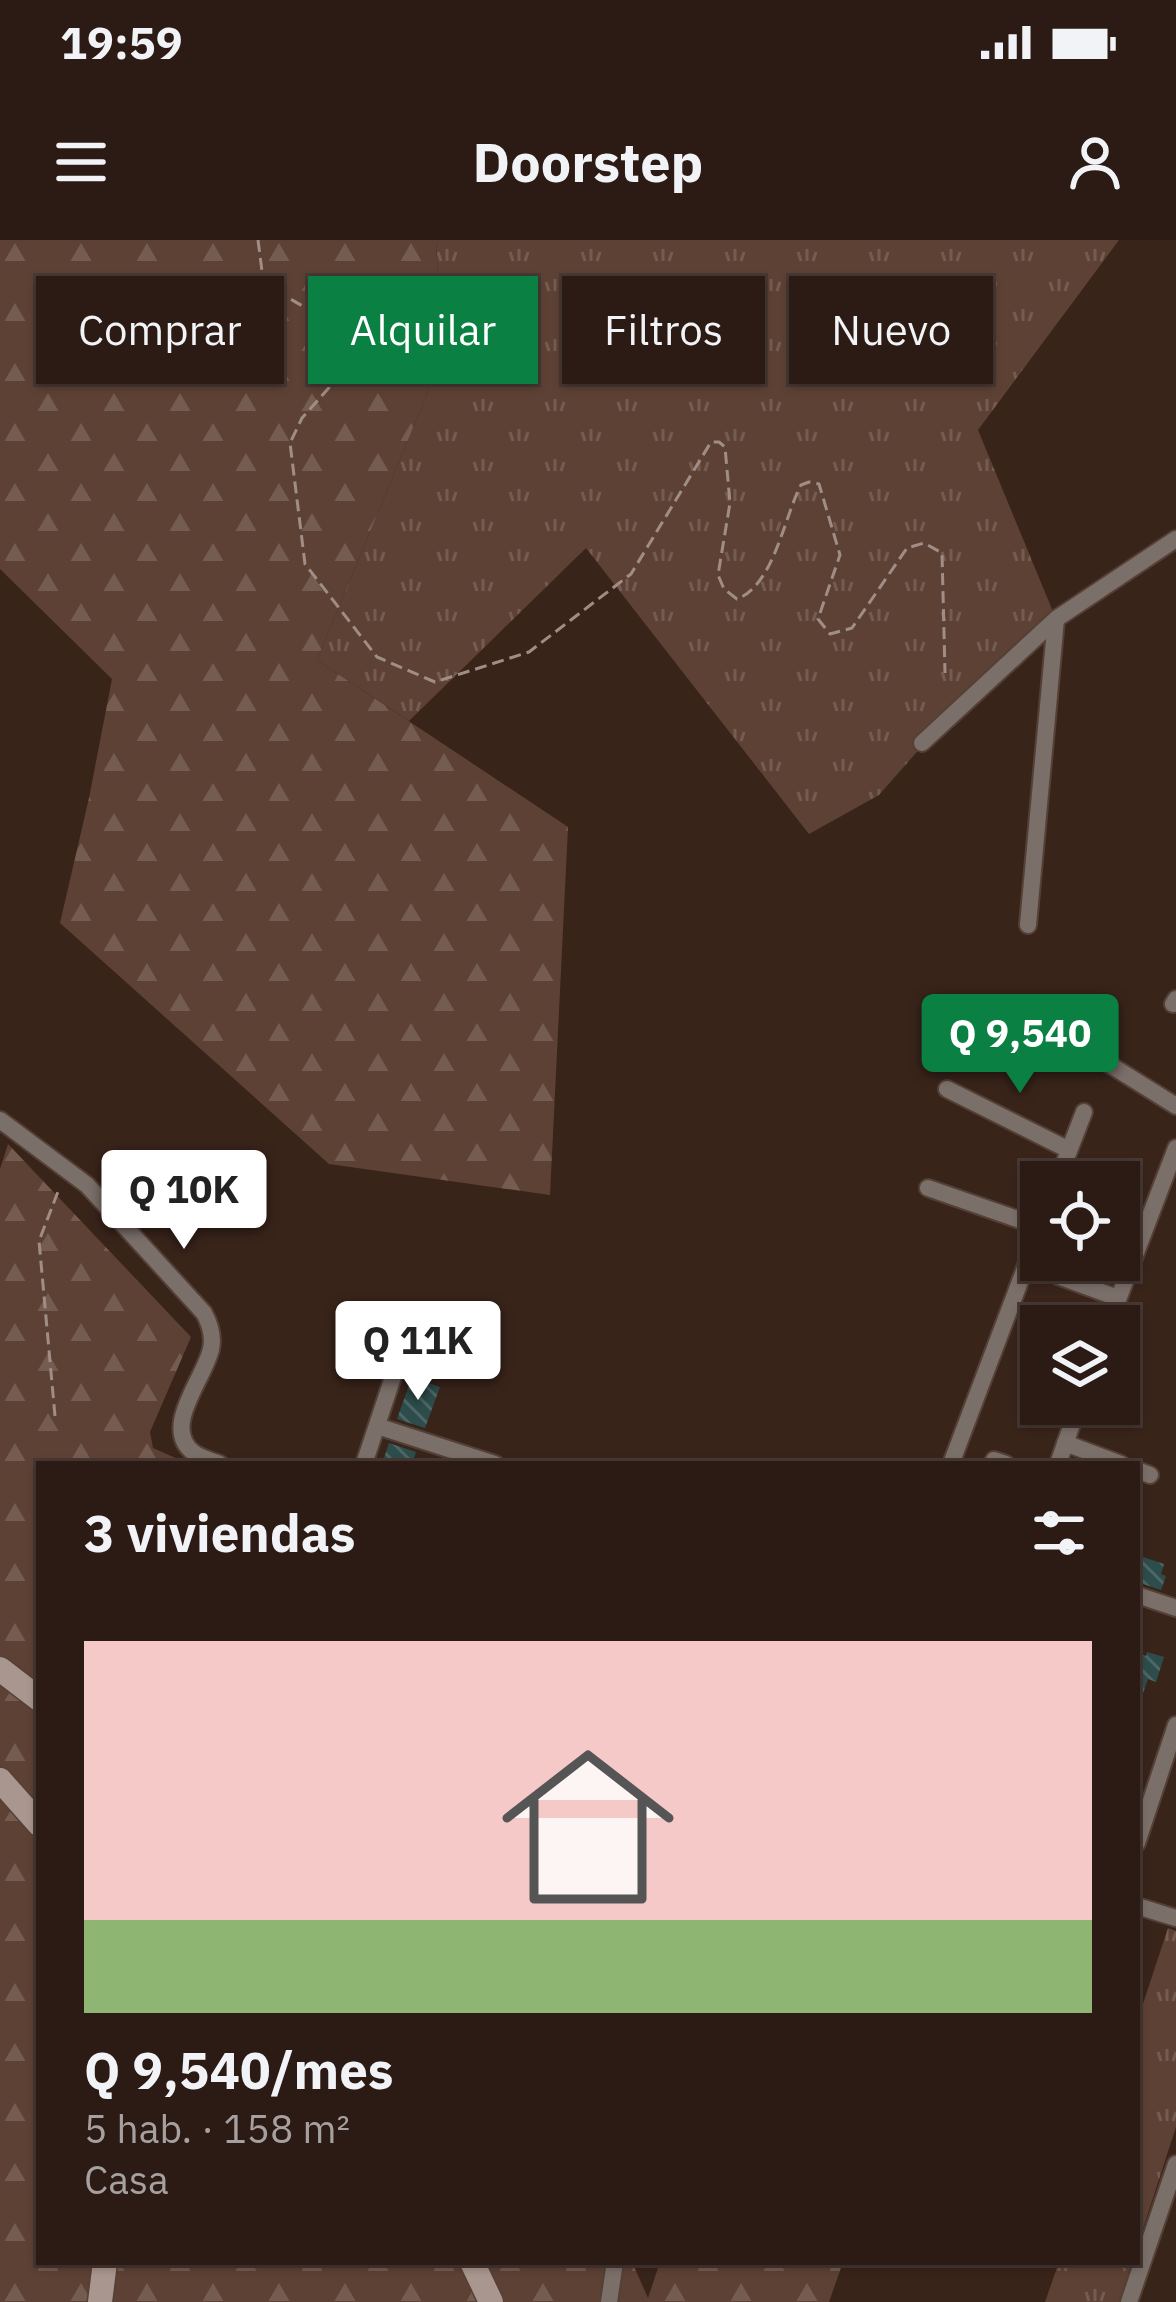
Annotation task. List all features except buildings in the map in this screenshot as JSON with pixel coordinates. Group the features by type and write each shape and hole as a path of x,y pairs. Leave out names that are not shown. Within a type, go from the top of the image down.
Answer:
{"street":[{"path":"922,743 1056,620 1176,539"},
{"path":"1028,925 1056,620"},
{"path":"1056,1031 1176,1106"},
{"path":"947,1089 1070,1150"},
{"path":"1066,1161 1084,1112"},
{"path":"0,1120 87,1186 204,1312 212,1348 181,1426 188,1448 213,1461"},
{"path":"1116,1305 1176,1148"},
{"path":"928,1188 1020,1219"},
{"path":"1140,1220 1146,1222"},
{"path":"952,1461 1020,1281"},
{"path":"1072,1281 1118,1298"},
{"path":"365,1461 393,1377"},
{"path":"1059,1461 1071,1425"},
{"path":"377,1426 486,1461"},
{"path":"1065,1443 1113,1461"},
{"path":"1140,1596 1176,1608"},
{"path":"0,1669 36,1697"},
{"path":"1140,1834 1176,1725"},
{"path":"0,1780 36,1821"},
{"path":"1140,1907 1176,1918"},
{"path":"1129,2302 1168,2211 1176,2164"},
{"path":"100,2302 105,2265"},
{"path":"473,2265 491,2302"},
{"path":"609,2302 615,2265"}],"path":[{"path":"258,240 262,271 286,297 313,312 361,317 371,328 366,346 302,418 290,443 305,564 377,657 435,682 529,652 632,574 711,442 718,442 725,447 730,503 718,575 724,590 737,599 746,596 776,554 801,485 819,484 840,555 818,619 830,634 852,628 908,548 924,543 942,553 945,673"},
{"path":"55,1415 39,1241 66,1170"}],"green space":[{"path":"0,240 436,240 438,276 308,276 308,384 431,384 317,660 568,827 550,1195 329,1164 60,923 112,679 0,569"},
{"path":"436,240 1119,240 978,430 1056,619 945,720 879,795 809,834 586,548 409,721 317,660 431,384 538,384 538,276 438,276"},
{"path":"8,1144 191,1337 150,1432 153,1448 182,1461 36,1461 36,2265 633,2265 648,2298 659,2265 842,2265 829,2302 0,2302 0,1169"},
{"path":"1168,1928 1176,1931 1176,2127 1140,2238 1140,2013"},
{"path":"1058,2265 1131,2265 1119,2302 1045,2302"}]}
